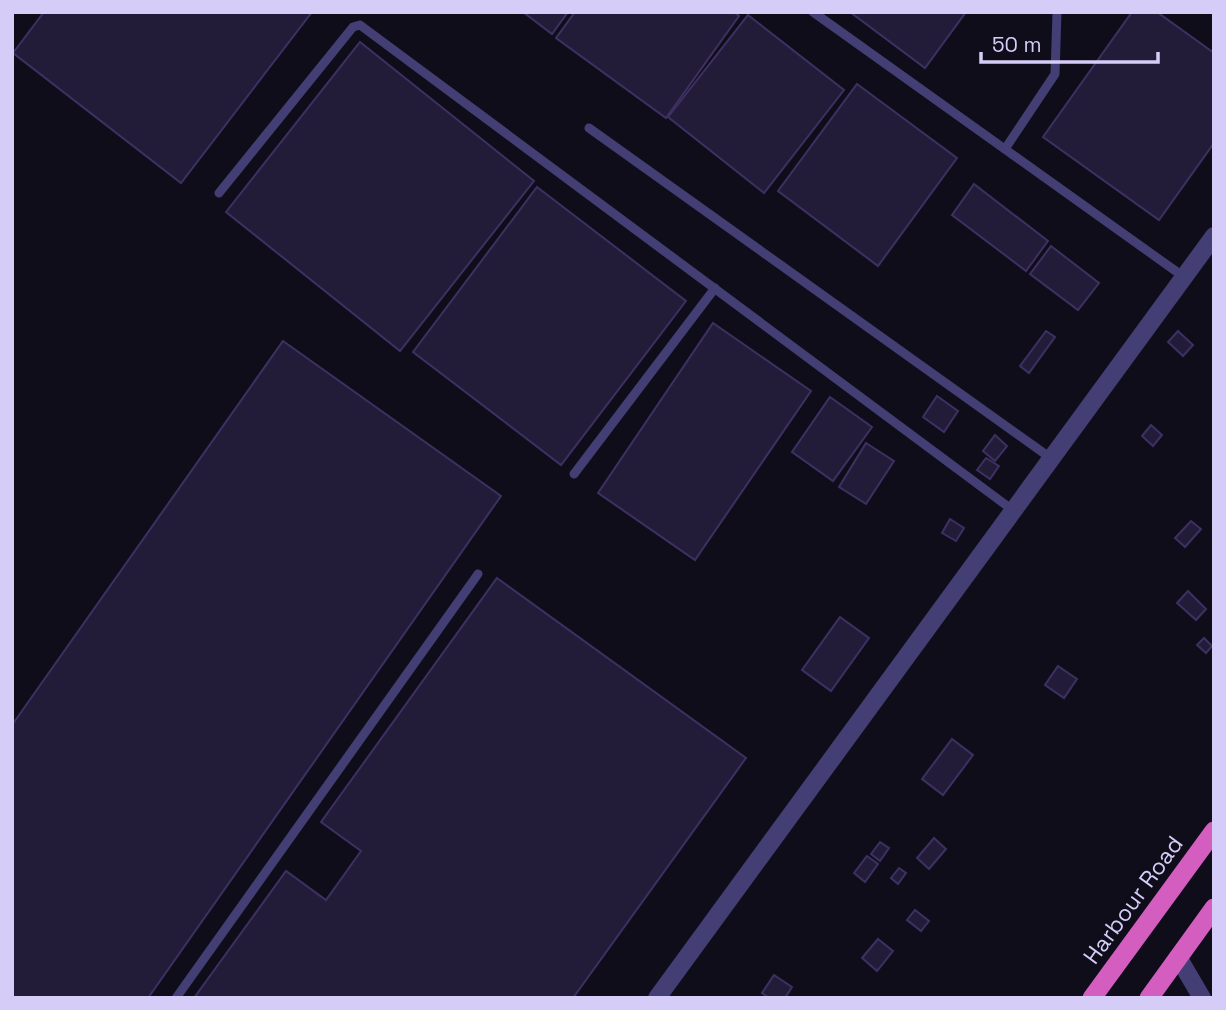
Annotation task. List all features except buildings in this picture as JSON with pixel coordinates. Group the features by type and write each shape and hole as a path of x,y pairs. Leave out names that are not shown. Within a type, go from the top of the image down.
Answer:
{"highway":[{"name":"Harbour Road","path":"1092,998 1214,831"},
{"path":"1149,998 1214,908"}],"street":[{"path":"657,998 1214,236"},
{"path":"1178,957 1202,998"}],"lane":[{"path":"813,12 1184,277"},
{"path":"1005,149 1055,74 1057,12"},
{"path":"219,193 352,27 360,25 1014,511"},
{"path":"589,128 1052,459"},
{"path":"574,474 715,288"},
{"path":"176,998 478,574"}]}
